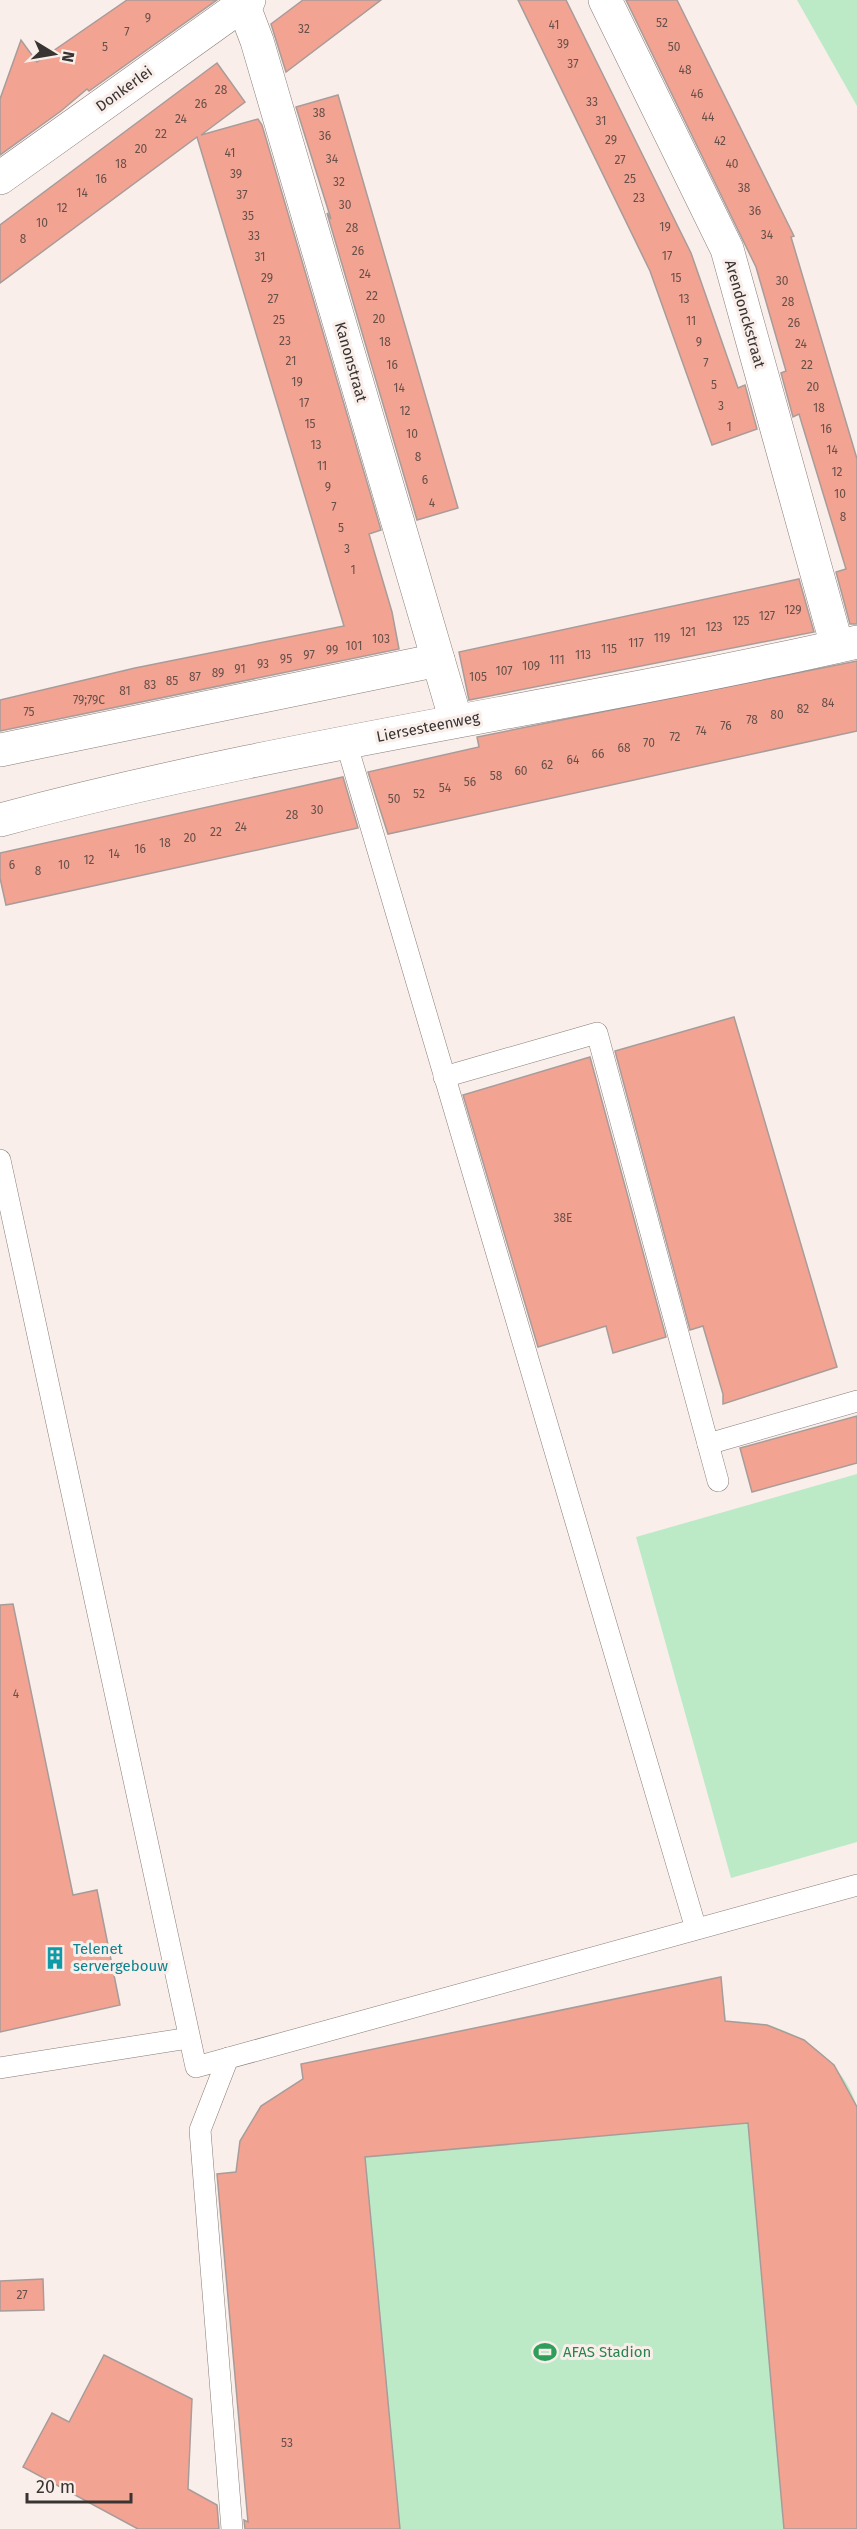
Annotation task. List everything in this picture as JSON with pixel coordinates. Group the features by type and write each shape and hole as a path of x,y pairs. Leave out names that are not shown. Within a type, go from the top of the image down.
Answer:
{"street":[{"name":"Arendonckstraat","path":"605,0 727,249 847,644"},
{"name":"Donkerlei","path":"0,178 246,2"},
{"name":"Kanonstraat","path":"246,2 456,721"},
{"name":"Liersesteenweg","path":"0,820 131,788 346,742 847,644"},
{"path":"0,750 438,660"}],"lane":[{"path":"346,742 696,1929"},
{"path":"444,1077 597,1033 718,1480"},
{"path":"0,1160 196,2067 857,1885"},
{"path":"708,1444 857,1401"},
{"path":"0,2068 189,2038"},
{"path":"228,2058 200,2130 232,2529"}],"green space":[{"path":"797,0 857,0 857,106"},
{"path":"857,1474 857,1842 731,1878 636,1537"},
{"name":"AFAS Stadion","path":"721,1977 726,2021 768,2025 783,2030 810,2045 823,2055 844,2078 857,2107 857,2529 249,2529 217,2174 236,2172 240,2141 261,2106 304,2085 301,2064"}],"building":[{"path":"127,0 217,0 89,91 87,89 61,111 0,155 0,99 21,40 37,62"},
{"path":"303,0 381,0 286,72 271,24"},
{"path":"518,0 566,0 691,253 738,388 745,385 757,429 712,445 650,271"},
{"path":"626,0 677,0 794,236 791,237 857,459 857,624 850,624 836,572 846,569 799,414 793,417 781,373 786,371 756,267"},
{"path":"217,63 245,102 201,135 258,119 262,125 381,530 369,534 392,612 399,649 0,731 0,700 135,668 344,626 197,137 0,283 0,225"},
{"path":"338,95 458,508 417,520 327,213 331,219 296,107"},
{"path":"799,579 814,632 469,700 459,652"},
{"path":"857,661 857,731 388,834 368,772 479,747 477,737"},
{"path":"343,777 358,828 6,905 0,878 0,853"},
{"path":"734,1017 837,1367 723,1404 723,1394 703,1326 690,1330 615,1051"},
{"path":"590,1057 666,1337 613,1353 606,1326 538,1347 463,1095"},
{"path":"857,1416 857,1463 752,1492 740,1448"},
{"path":"13,1604 73,1895 97,1890 120,2005 0,2032 0,1605"},
{"path":"721,1977 725,2021 767,2025 804,2040 834,2065 857,2107 857,2529 784,2529 748,2123 365,2157 400,2529 245,2529 244,2520 248,2522 217,2174 236,2172 240,2141 261,2106 303,2079 301,2064"},
{"path":"43,2279 44,2310 0,2311 0,2281"},
{"path":"104,2355 192,2399 188,2489 217,2505 219,2529 138,2529 23,2467 52,2413 69,2422"}],"place":[{"name":"Telenet servergebouw","path":"55,1958"},
{"name":"AFAS Stadion","path":"545,2352"}]}
